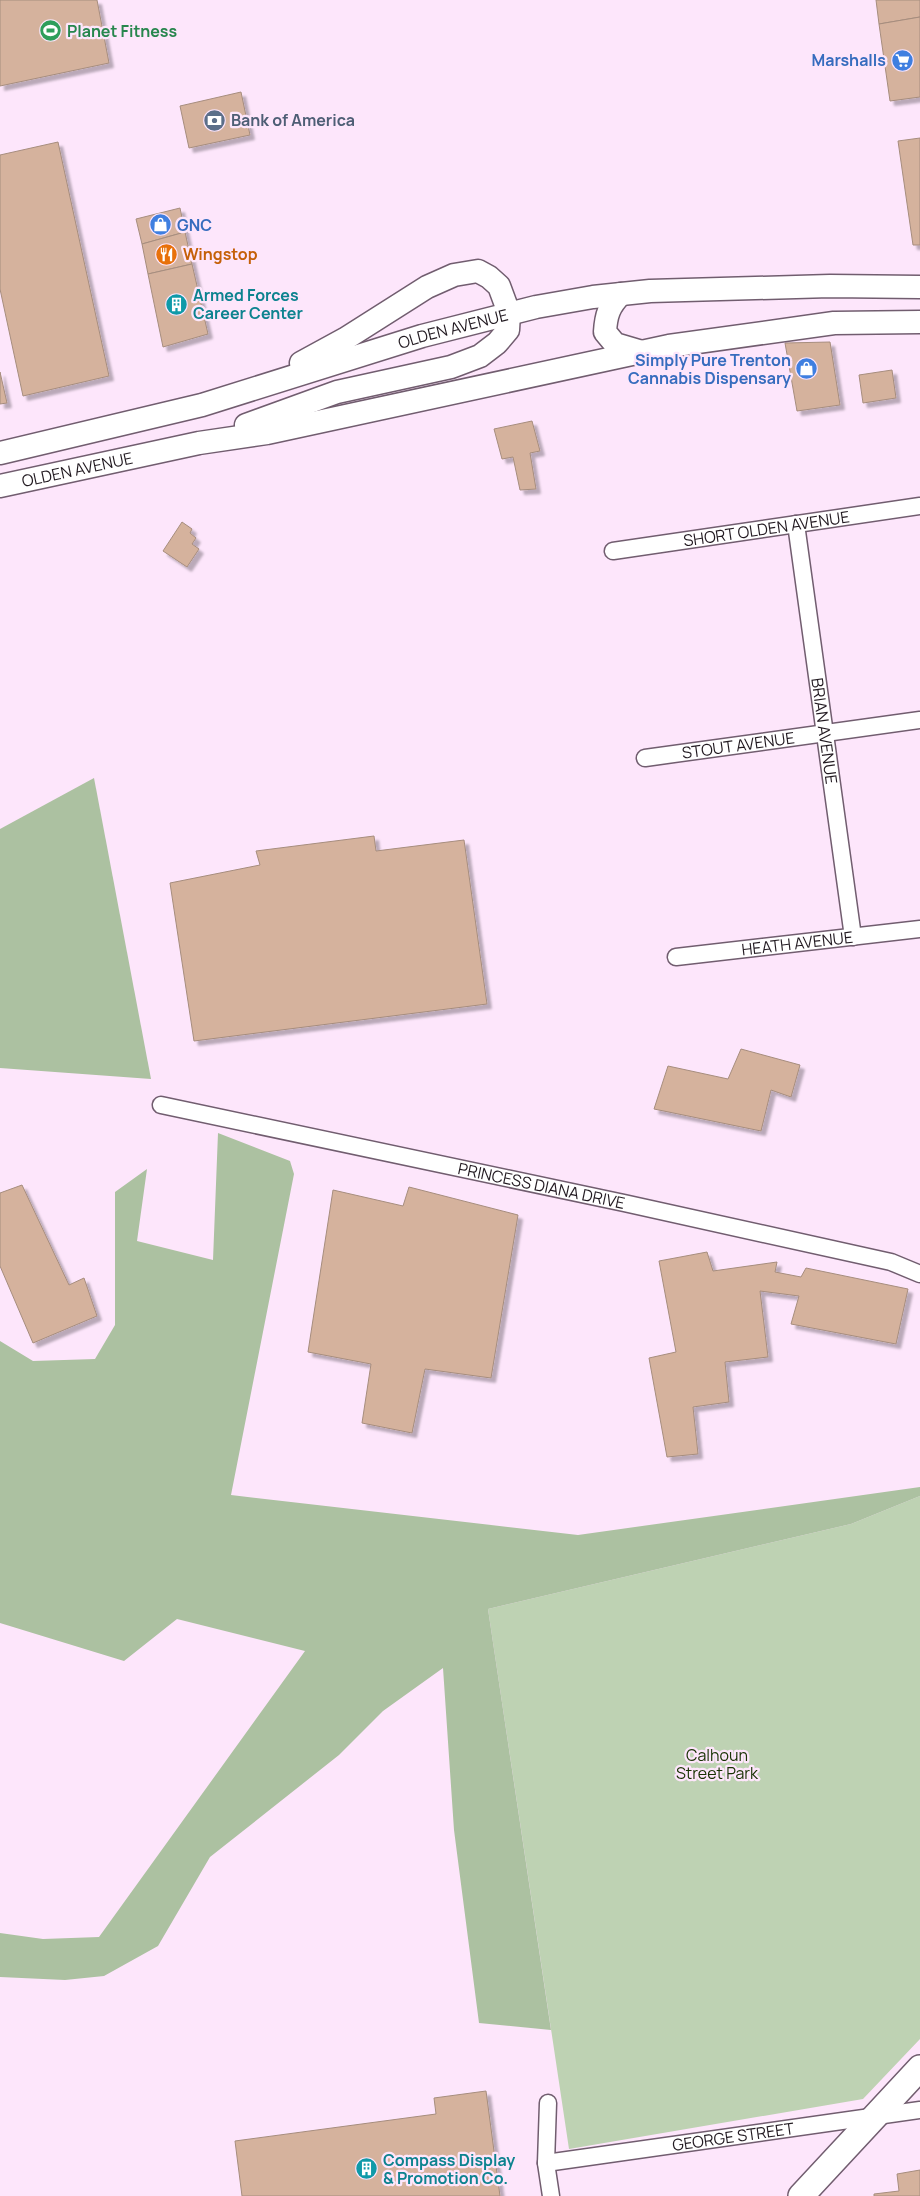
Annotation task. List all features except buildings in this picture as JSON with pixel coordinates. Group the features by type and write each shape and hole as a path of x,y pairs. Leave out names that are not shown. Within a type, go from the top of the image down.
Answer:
{"main road":[{"path":"199,443 337,392 451,366 480,356 497,343 508,330 509,313 499,286 489,277 478,271 454,275 427,287 345,339 256,388"},
{"name":"OLDEN AVENUE","path":"0,453 202,405 422,336 509,313 593,297 650,291 830,286 920,287"},
{"path":"830,286 834,322"},
{"path":"622,294 611,304 606,317 605,332 615,344 642,352"},
{"name":"OLDEN AVENUE","path":"0,486 199,443 267,433 642,352 753,332 834,322 920,322"},
{"path":"801,2196 920,2068"}],"street":[{"name":"SHORT OLDEN AVENUE","path":"613,551 920,506"},
{"name":"BRIAN AVENUE","path":"796,524 853,937"},
{"name":"STOUT AVENUE","path":"645,758 920,720"},
{"name":"HEATH AVENUE","path":"676,957 920,929"},
{"name":"PRINCESS DIANA DRIVE","path":"161,1105 659,1210 891,1262 920,1274"},
{"path":"548,2103 546,2163 551,2196"},
{"name":"GEORGE STREET","path":"546,2163 920,2110"}],"green space":[{"path":"94,778 151,1079 0,1068 0,829"},
{"path":"218,1133 290,1161 294,1174 231,1495 578,1535 920,1487 920,1496 851,1524 488,1609 551,2030 479,2023 454,1830 443,1668 383,1711 339,1755 210,1857 158,1946 104,1976 65,1980 0,1977 0,1933 43,1939 99,1937 305,1651 177,1619 124,1661 0,1623 0,1341 33,1361 95,1359 115,1325 115,1192 147,1169 137,1241 213,1260"},
{"name":"Calhoun Street Park","path":"920,1496 920,2039 863,2099 569,2149 488,1609 851,1524"}],"place":[{"name":"Planet Fitness","path":"51,31"},
{"name":"Marshalls","path":"902,60"},
{"name":"Bank of America","path":"215,120"},
{"name":"GNC","path":"161,225"},
{"name":"Wingstop","path":"167,254"},
{"name":"Armed Forces Career Center","path":"177,304"},
{"name":"Simply Pure Trenton Cannabis Dispensary","path":"807,369"},
{"name":"Compass Display & Promotion Co.","path":"367,2169"}]}
